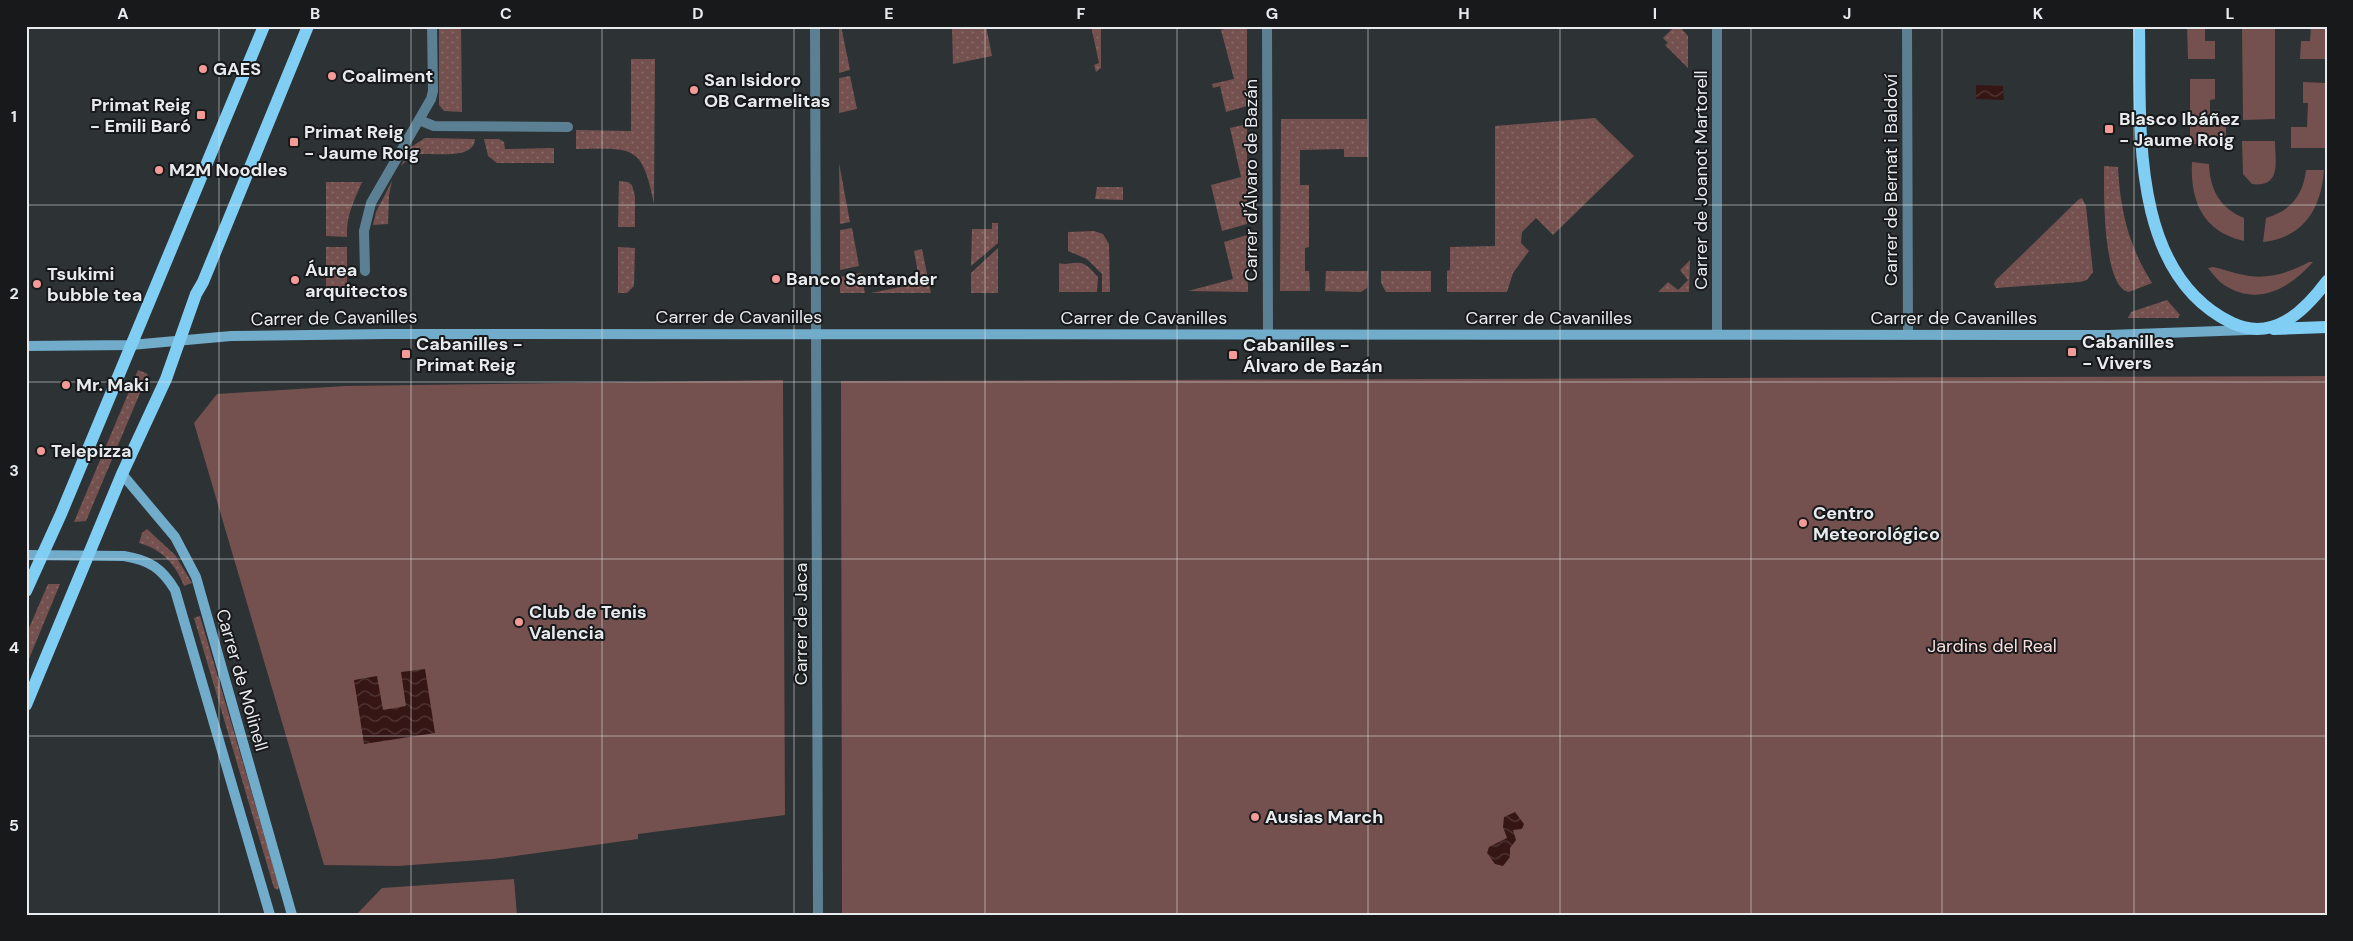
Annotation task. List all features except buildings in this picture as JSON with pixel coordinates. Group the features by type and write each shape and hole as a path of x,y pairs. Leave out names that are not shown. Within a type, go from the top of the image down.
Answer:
{"main road":[{"path":"26,591 264,26"},
{"path":"26,705 122,474 166,379 178,340 196,294 203,282 308,26"},
{"path":"2139,26 2142,161 2150,211 2162,242 2183,283 2214,314 2239,326 2262,330 2327,327"},
{"path":"2262,330 2283,323 2299,312 2327,282"},
{"name":"Carrer de Cavanilles","path":"26,346 131,345 231,336 386,334 2116,334 2262,330"},
{"name":"Carrer de Molinell","path":"122,474 175,537 196,577 292,915"},
{"path":"26,555 124,556 147,561 159,568 175,590 270,915"}],"street":[{"path":"365,271 364,232 371,203 419,120 433,91 432,26"},
{"name":"Carrer de Jaca","path":"815,26 818,915"},
{"name":"Carrer d'Álvaro de Bazán","path":"1267,26 1268,334"},
{"name":"Carrer de Joanot Martorell","path":"1716,26 1717,334"},
{"name":"Carrer de Bernat i Baldoví","path":"1906,26 1908,334"},
{"path":"419,120 434,126 568,127"}],"green space":[{"path":"439,26 461,26 462,112 444,111 439,105"},
{"path":"839,26 841,26 850,70 839,73"},
{"path":"952,26 986,26 992,56 953,64"},
{"path":"1091,26 1101,26 1101,68 1096,72 1094,65 1099,63"},
{"path":"1237,26 1247,26 1247,106 1226,112 1220,86 1213,88 1212,84 1234,79 1221,30"},
{"path":"1675,26 1679,26 1688,36 1688,68 1665,45 1668,43 1663,38"},
{"path":"2187,26 2205,26 2205,41 2215,41 2215,59 2188,59"},
{"path":"2242,26 2275,26 2275,119 2243,120"},
{"path":"2311,26 2327,26 2327,59 2300,59 2301,41 2310,41"},
{"path":"631,59 655,59 654,204 645,170 639,160 632,154 623,150 576,149 576,130 631,131"},
{"path":"850,76 857,109 839,113 839,78"},
{"path":"2190,79 2215,79 2215,99 2210,100 2210,123 2226,123 2226,145 2190,144"},
{"path":"2303,82 2327,83 2327,148 2291,148 2291,127 2307,127 2308,103 2303,103"},
{"path":"1595,118 1634,156 1553,235 1536,218 1522,232 1521,243 1529,251 1513,273 1507,292 1447,292 1447,271 1450,270 1450,247 1495,246 1495,126"},
{"path":"1281,119 1367,119 1368,157 1344,157 1344,149 1300,150 1300,185 1309,185 1309,247 1305,248 1305,271 1309,271 1310,291 1280,291"},
{"path":"1247,124 1247,224 1222,231 1211,185 1241,177 1230,128"},
{"path":"425,138 475,139 473,146 467,151 449,154 412,155 401,166 411,147"},
{"path":"484,139 499,139 504,142 505,149 554,148 554,163 497,163 488,156"},
{"path":"2242,141 2275,141 2275,172 2268,182 2252,184 2243,174"},
{"path":"2192,162 2209,164 2214,190 2218,197 2229,209 2244,218 2244,241 2230,237 2218,230 2202,213 2194,190"},
{"path":"839,163 850,222 840,224"},
{"path":"2104,166 2118,167 2121,198 2127,228 2137,256 2152,283 2129,292 2120,286 2114,274 2109,256 2106,236"},
{"path":"2306,170 2324,170 2319,197 2314,208 2300,227 2290,234 2263,242 2266,218 2282,211 2294,201 2302,187"},
{"path":"392,181 389,195 388,224 373,225 376,212"},
{"path":"619,181 628,182 632,185 635,196 635,227 618,227"},
{"path":"326,182 362,182 349,215 347,237 326,236"},
{"path":"1097,187 1123,187 1123,200 1095,199"},
{"path":"2082,198 2086,206 2093,272 2087,280 1996,288 1994,284 1996,280"},
{"path":"992,223 998,223 998,243 971,266 972,229 992,229"},
{"path":"852,228 859,266 840,270 840,230"},
{"path":"1094,231 1103,234 1109,244 1110,292 1102,292 1102,274 1087,259 1068,251 1068,232"},
{"path":"1247,235 1248,292 1188,291 1233,279 1224,242"},
{"path":"326,247 347,247 347,293 326,293"},
{"path":"618,247 635,248 634,286 627,293 618,293"},
{"path":"998,248 998,293 971,293 971,273"},
{"path":"922,249 931,293 871,293 920,283 914,251"},
{"path":"1690,260 1689,292 1658,292 1668,282 1678,290 1688,280 1680,270"},
{"path":"2313,262 2284,287 2273,292 2261,294 2249,294 2224,285 2208,268 2213,267 2244,275 2261,277 2285,272"},
{"path":"1059,263 1082,263 1088,267 1098,277 1097,292 1059,292"},
{"path":"1326,271 1368,271 1367,288 1361,292 1325,291"},
{"path":"1381,271 1431,271 1431,292 1386,292 1381,283"},
{"path":"861,273 865,293 840,293 840,277"},
{"path":"2167,300 2180,315 2178,318 2128,318 2131,312"},
{"path":"138,370 148,374 86,521 74,522"},
{"name":"Jardins del Real","path":"2327,376 2327,915 842,915 841,381"},
{"name":"Club de Tenis Valencia","path":"783,380 785,815 638,834 638,839 493,859 398,866 324,865 194,423 217,394 345,386"},
{"path":"147,529 175,555 192,583 184,586 177,571 167,559 155,549 139,543 142,533"},
{"path":"48,584 60,584 26,666 26,635"},
{"path":"200,616 279,886 278,890 274,888 194,618"},
{"path":"514,879 517,915 356,915 382,888"}],"water":[{"path":"1976,85 2003,86 2004,100 1976,99"},
{"path":"425,669 435,733 364,744 354,680 377,676 383,710 406,706 401,672"},
{"path":"1515,812 1524,824 1522,829 1513,830 1516,840 1510,848 1510,857 1503,866 1495,864 1487,853 1489,847 1507,838 1503,827 1504,817"}],"place":[{"name":"GAES","path":"203,69"},
{"name":"Coaliment","path":"332,76"},
{"name":"San Isidoro OB Carmelitas","path":"694,90"},
{"name":"Primat Reig - Emili Baró","path":"201,115"},
{"name":"Blasco Ibáñez - Jaume Roig","path":"2109,129"},
{"name":"Primat Reig - Jaume Roig","path":"294,142"},
{"name":"M2M Noodles","path":"159,170"},
{"name":"Banco Santander","path":"776,279"},
{"name":"Áurea arquitectos","path":"295,280"},
{"name":"Tsukimi bubble tea","path":"37,284"},
{"name":"Cabanilles - Vivers","path":"2072,352"},
{"name":"Cabanilles - Primat Reig","path":"406,354"},
{"name":"Cabanilles - Álvaro de Bazán","path":"1233,355"},
{"name":"Mr. Maki","path":"66,385"},
{"name":"Telepizza","path":"41,451"},
{"name":"Centro Meteorológico","path":"1803,523"},
{"name":"Club de Tenis Valencia","path":"519,622"},
{"name":"Ausias March","path":"1255,817"}]}
